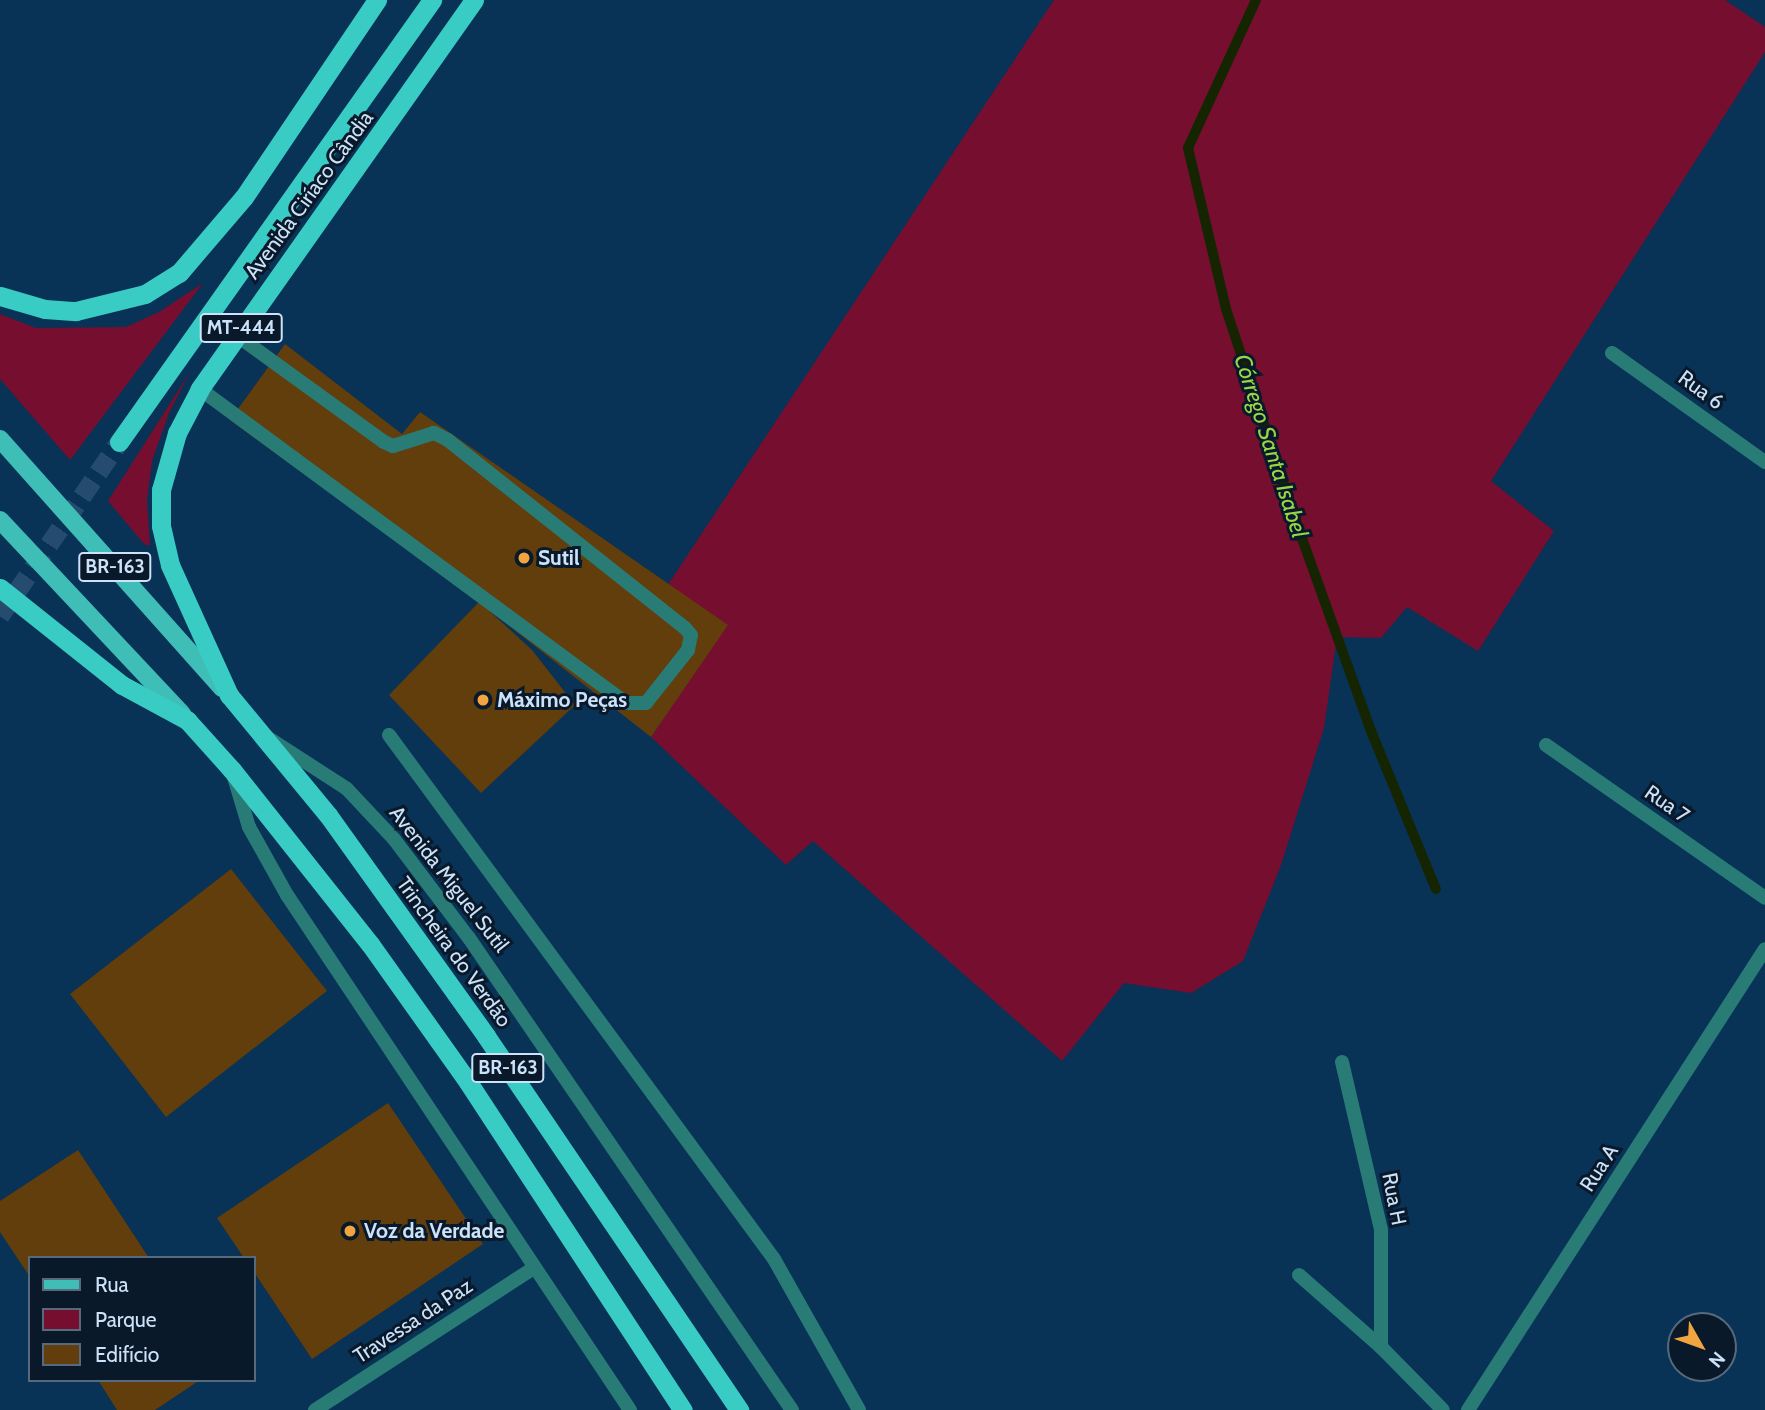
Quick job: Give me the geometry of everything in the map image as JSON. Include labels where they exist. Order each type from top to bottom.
[{"type":"highway","points":[[0,296],[45,309],[76,311],[145,294],[179,274],[244,197],[377,0]]},
{"type":"highway","points":[[119,442],[432,0]]},
{"type":"highway","name":"Avenida Ciríaco Cândia","points":[[229,695],[170,565],[161,526],[161,490],[171,456],[200,389],[474,0]]},
{"type":"highway","points":[[0,588],[122,685],[187,720]]},
{"type":"highway","name":"Avenida Miguel Sutil","points":[[229,695],[264,736]]},
{"type":"highway","name":"BR-163","points":[[187,720],[232,770],[370,944],[468,1082],[683,1410]]},
{"type":"highway","name":"Trincheira do Verdão","points":[[264,736],[327,815],[486,1036],[739,1410]]},
{"type":"main road","name":"Avenida Miguel Sutil","points":[[0,439],[229,695]]},
{"type":"main road","name":"BR-163","points":[[0,520],[187,720]]},
{"type":"street","points":[[200,389],[626,703],[646,703],[688,650],[691,635],[685,628],[448,440],[434,433],[393,446],[384,442],[236,335]]},
{"type":"street","name":"Rua 6","points":[[1612,353],[1765,462]]},
{"type":"street","points":[[389,735],[774,1259],[859,1410]]},
{"type":"street","name":"Avenida Miguel Sutil","points":[[264,736],[347,789],[394,839],[469,938],[792,1410]]},
{"type":"street","name":"Rua 7","points":[[1546,745],[1765,898]]},
{"type":"street","points":[[232,770],[250,827],[287,895],[629,1410]]},
{"type":"street","name":"Rua A","points":[[1468,1410],[1765,949]]},
{"type":"street","name":"Rua H","points":[[1342,1062],[1381,1230],[1381,1347]]},
{"type":"street","name":"Travessa da Paz","points":[[315,1410],[534,1268]]},
{"type":"street","points":[[1299,1275],[1381,1347],[1443,1410]]},
{"type":"green space","points":[[1054,0],[1725,0],[1765,27],[1765,52],[1491,481],[1554,531],[1478,651],[1407,607],[1381,638],[1337,637],[1324,728],[1281,865],[1243,961],[1191,993],[1124,983],[1062,1061],[813,841],[786,865],[651,737],[727,625],[667,586]]},
{"type":"green space","points":[[203,283],[70,460],[0,379],[0,314],[36,328],[126,327],[159,312]]},
{"type":"green space","points":[[190,372],[169,413],[152,461],[147,500],[150,545],[145,545],[108,501]]},
{"type":"building","name":"Sutil","points":[[285,344],[402,434],[420,412],[728,625],[651,737],[485,607],[532,650],[575,705],[481,793],[389,695],[479,602],[230,420]]},
{"type":"building","points":[[231,869],[327,991],[166,1117],[70,994]]},
{"type":"building","name":"Voz da Verdade","points":[[388,1103],[483,1244],[312,1359],[256,1275],[256,1256],[243,1256],[217,1218]]},
{"type":"building","points":[[78,1150],[148,1256],[28,1256],[28,1274],[0,1232],[0,1201]]},
{"type":"building","points":[[99,1382],[197,1382],[155,1410],[117,1410]]},
{"type":"waterway","name":"Córrego Santa Isabel","points":[[1256,0],[1188,148],[1226,309],[1299,530],[1369,726],[1436,889]]},
{"type":"tunnel","points":[[0,616],[119,442]]},
{"type":"place","name":"Sutil","points":[[524,558]]},
{"type":"place","name":"Máximo Peças","points":[[483,700]]},
{"type":"place","name":"Voz da Verdade","points":[[350,1231]]}]
